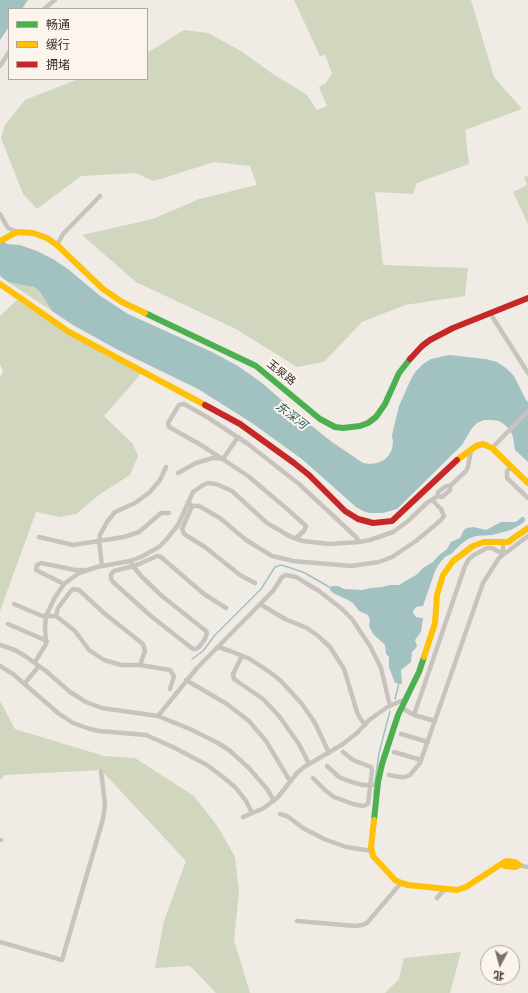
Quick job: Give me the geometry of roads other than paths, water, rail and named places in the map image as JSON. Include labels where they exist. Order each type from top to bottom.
[{"type":"street","points":[[45,8],[55,0]]},
{"type":"street","points":[[0,66],[8,54]]},
{"type":"street","points":[[57,245],[63,234],[100,196]]},
{"type":"street","points":[[0,214],[8,228],[17,232]]},
{"type":"street","points":[[2,240],[17,232]]},
{"type":"street","name":"玉泉路","points":[[17,232],[40,235],[57,245],[94,281],[117,299],[132,308],[256,366],[320,419],[327,424],[339,428],[352,428],[360,426],[368,423],[376,417],[385,404],[399,374],[422,346],[441,333],[528,298]]},
{"type":"street","points":[[0,284],[69,332],[240,424],[309,475],[345,511],[358,519],[380,524],[392,521],[464,454],[483,444],[492,448],[528,482]]},
{"type":"street","points":[[490,313],[528,373]]},
{"type":"street","points":[[296,538],[306,528],[304,524],[269,493],[223,459],[169,428],[168,423],[179,405],[184,404],[238,437],[299,484],[356,536],[359,542]]},
{"type":"street","points":[[492,448],[528,412]]},
{"type":"street","points":[[223,459],[238,437]]},
{"type":"street","points":[[25,683],[37,664],[45,647],[47,641],[45,626],[46,616],[54,598],[64,584],[74,576],[88,570],[130,561],[150,553],[166,540],[178,525],[193,492],[197,488],[208,483],[216,484],[232,491],[267,523],[279,531],[296,538],[316,543],[329,544],[359,542],[393,532],[402,526],[438,496],[438,492],[446,486],[450,486],[466,471],[471,450]]},
{"type":"street","points":[[178,473],[196,463],[213,458],[223,459]]},
{"type":"street","points":[[511,466],[507,471],[507,478],[528,498]]},
{"type":"street","points":[[102,566],[99,541],[102,529],[115,512],[135,503],[150,492],[160,480],[166,468]]},
{"type":"street","points":[[188,502],[192,506],[199,506],[220,518],[242,538],[263,552],[272,556],[293,561],[351,566],[379,562],[416,542],[444,516],[441,509],[432,500]]},
{"type":"street","points":[[192,506],[182,528],[184,534],[205,547],[240,575],[255,583]]},
{"type":"street","points":[[39,537],[73,545],[112,540],[132,535],[144,528],[161,513],[169,513]]},
{"type":"street","points":[[528,528],[512,540],[503,542],[484,542],[474,546],[453,561],[445,572],[439,585],[435,623],[431,636],[419,672],[402,708],[386,749],[378,785],[372,851],[376,861],[395,880],[401,883],[445,889],[457,890],[466,887],[502,864],[515,867],[519,865],[528,866]]},
{"type":"street","points":[[389,774],[400,777],[410,775],[421,760],[483,583],[491,568],[503,554],[528,536]]},
{"type":"street","points":[[503,542],[503,554]]},
{"type":"street","points":[[414,715],[469,560],[488,548],[492,548],[503,554]]},
{"type":"street","points":[[130,561],[133,566],[141,576],[170,604],[206,631],[207,636],[199,648],[189,648],[152,617],[111,579],[111,574],[114,570],[133,566],[152,557],[161,557],[204,594],[226,608]]},
{"type":"street","points":[[64,584],[36,570],[36,565],[41,563],[75,570],[88,570]]},
{"type":"street","points":[[158,716],[186,680],[273,591],[282,577],[286,575],[302,580],[329,599],[352,619],[370,646],[381,668],[390,706]]},
{"type":"street","points":[[56,616],[58,608],[70,592],[73,589],[79,590],[105,614],[143,644],[146,651],[140,666]]},
{"type":"street","points":[[14,604],[42,616],[56,616],[70,626],[89,650],[112,663],[170,670],[174,676],[170,689]]},
{"type":"street","points":[[260,604],[285,619],[307,628],[330,647],[344,669],[357,712],[365,725]]},
{"type":"street","points":[[8,624],[47,641]]},
{"type":"street","points":[[0,645],[15,650],[37,664],[70,692],[86,702],[102,708],[158,716],[190,729],[229,750],[249,768],[274,801]]},
{"type":"street","points":[[218,647],[242,656],[271,673],[291,692],[302,704],[315,723],[329,753]]},
{"type":"street","points":[[242,656],[233,674],[234,679],[263,698],[280,716],[299,744],[309,764]]},
{"type":"street","points":[[0,666],[25,683],[58,713],[82,726],[99,731],[146,735],[207,765],[236,788],[246,801],[252,813]]},
{"type":"street","points":[[186,680],[213,694],[249,721],[266,740],[290,781]]},
{"type":"street","points":[[243,817],[264,808],[274,801],[297,773],[309,764],[348,741],[376,715],[390,706],[406,699]]},
{"type":"street","points":[[402,708],[414,715],[435,721]]},
{"type":"street","points":[[401,734],[428,742]]},
{"type":"street","points":[[313,778],[334,797],[363,806],[368,804],[372,770],[371,767],[353,760],[343,752]]},
{"type":"street","points":[[394,752],[421,760]]},
{"type":"street","points":[[327,766],[346,780],[362,785],[378,785]]},
{"type":"street","points":[[0,942],[62,960],[103,819],[105,804],[101,771]]},
{"type":"street","points":[[280,814],[287,816],[303,828],[324,839],[346,847],[372,851]]},
{"type":"street","points":[[297,921],[362,926],[368,923],[401,883]]},
{"type":"street","points":[[437,898],[445,889]]},
{"type":"water","points":[[0,0],[28,0],[23,8],[8,8],[8,28],[0,40]]},
{"type":"water","name":"东深河","points":[[0,239],[7,244],[20,245],[53,259],[68,269],[99,295],[128,314],[212,352],[238,366],[262,383],[332,442],[363,463],[377,463],[384,460],[389,455],[392,449],[392,435],[399,406],[411,379],[423,364],[431,359],[449,355],[486,359],[497,362],[514,376],[528,402],[528,462],[515,450],[513,437],[510,430],[505,425],[499,421],[484,420],[477,423],[472,428],[462,445],[397,509],[383,513],[369,513],[363,511],[356,507],[303,460],[252,423],[198,389],[118,350],[73,325],[52,311],[39,291],[34,287],[8,282],[0,276]]},
{"type":"water","points":[[524,517],[525,520],[523,523],[511,530],[492,535],[476,536],[468,539],[451,554],[445,557],[439,564],[435,571],[423,606],[416,607],[413,611],[416,617],[423,618],[421,632],[415,640],[417,646],[412,652],[411,662],[401,670],[402,684],[395,683],[389,667],[389,657],[386,654],[385,645],[373,634],[369,626],[370,620],[368,615],[359,611],[353,603],[333,593],[330,590],[332,586],[338,586],[344,589],[362,590],[390,585],[399,585],[416,575],[423,568],[433,562],[447,549],[451,542],[460,538],[464,530],[467,528],[473,527],[486,530],[501,522],[516,522]]},
{"type":"waterway","points":[[192,659],[203,651],[215,635],[261,589],[275,567],[281,565],[305,573],[331,588]]},
{"type":"waterway","points":[[395,699],[399,683]]},
{"type":"waterway","points":[[375,782],[379,753],[390,711]]},
{"type":"waterway","points":[[374,790],[374,795]]}]
